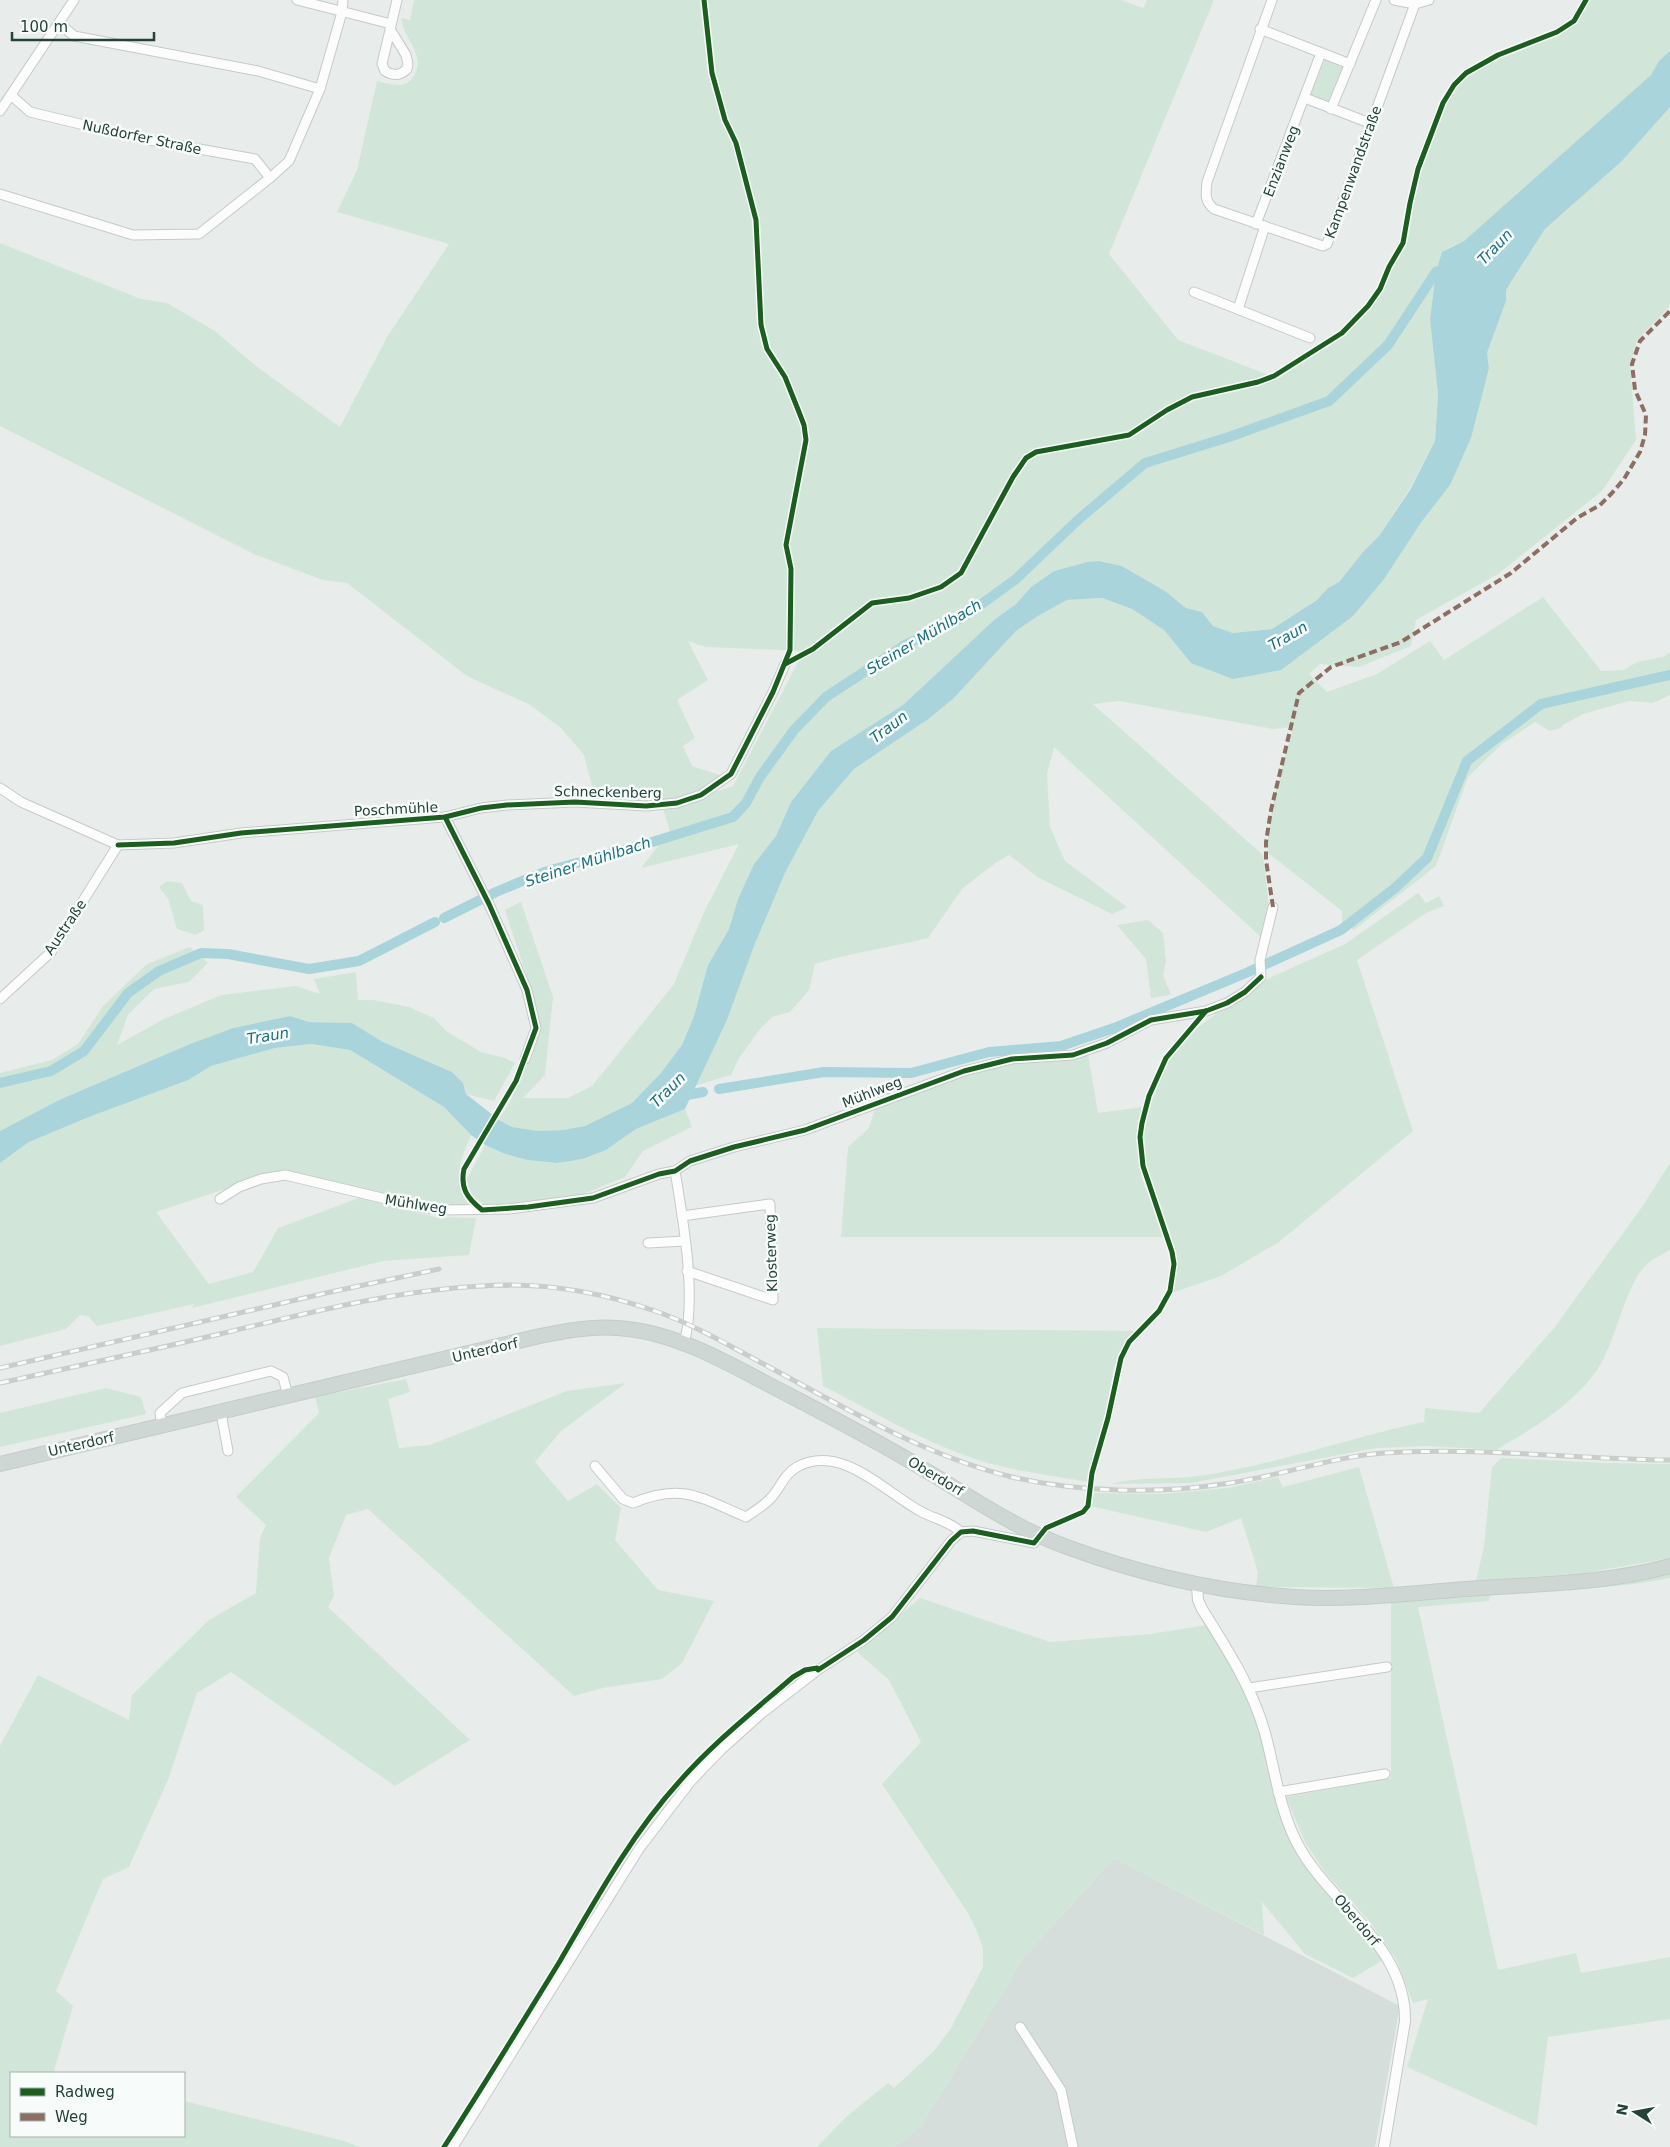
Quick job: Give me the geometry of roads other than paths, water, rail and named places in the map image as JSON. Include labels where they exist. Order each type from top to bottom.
[{"type":"main road","name":"Unterdorf","points":[[0,1464],[566,1331],[617,1328],[652,1333],[684,1343]]},
{"type":"main road","name":"Oberdorf","points":[[684,1343],[741,1370],[863,1434],[1010,1521],[1040,1536],[1111,1562],[1156,1575],[1243,1592],[1297,1597],[1400,1594],[1587,1582],[1670,1566]]},
{"type":"street","points":[[0,111],[12,96],[74,0]]},
{"type":"street","points":[[297,0],[390,27],[408,59],[407,69],[399,75],[389,73],[382,68],[390,27],[396,0]]},
{"type":"street","points":[[0,194],[133,235],[199,234],[289,161],[320,89],[342,12],[343,0]]},
{"type":"street","name":"Kampenwandstraße","points":[[1272,0],[1260,29],[1207,182],[1205,196],[1209,205],[1214,209],[1323,246],[1327,244],[1415,4]]},
{"type":"street","points":[[1331,108],[1376,0]]},
{"type":"street","points":[[1394,0],[1415,4],[1429,0]]},
{"type":"street","points":[[59,23],[74,36],[258,71],[320,89]]},
{"type":"street","points":[[1260,29],[1350,64]]},
{"type":"street","name":"Enzianweg","points":[[1238,309],[1261,225],[1321,53]]},
{"type":"street","name":"Nußdorfer Straße","points":[[12,96],[30,112],[143,139],[255,159],[270,178]]},
{"type":"street","points":[[1305,98],[1372,124]]},
{"type":"street","points":[[1194,292],[1310,338]]},
{"type":"street","name":"Schneckenberg","points":[[445,816],[481,808],[539,803],[575,802],[646,806],[677,803],[702,795],[731,774],[773,692],[784,664]]},
{"type":"street","name":"Poschmühle","points":[[0,788],[21,802],[118,845],[164,844],[241,834],[445,816],[489,904],[527,990],[536,1028],[525,1059]]},
{"type":"street","name":"Austraße","points":[[0,998],[51,952],[118,845]]},
{"type":"street","name":"Mühlweg","points":[[220,1199],[240,1187],[261,1179],[284,1175],[420,1207],[442,1210],[509,1209],[593,1198],[659,1174],[675,1171],[690,1161],[734,1147],[805,1130],[964,1071],[1012,1059],[1074,1055],[1107,1043],[1151,1020],[1206,1011],[1227,1003],[1245,992],[1261,977],[1260,960],[1272,907]]},
{"type":"street","points":[[675,1171],[688,1271],[689,1314],[684,1343]]},
{"type":"street","name":"Klosterweg","points":[[682,1216],[770,1204],[773,1300],[688,1271]]},
{"type":"street","points":[[648,1243],[685,1241]]},
{"type":"street","points":[[162,1425],[160,1413],[182,1393],[271,1371],[283,1377],[288,1396]]},
{"type":"street","points":[[221,1413],[228,1451]]},
{"type":"street","points":[[595,1466],[623,1499],[632,1503],[666,1492],[692,1494],[746,1517],[770,1499],[785,1475],[809,1463],[830,1461],[861,1472],[921,1512],[948,1523],[961,1532]]},
{"type":"street","points":[[453,2147],[639,1849],[685,1788],[761,1714],[818,1670],[864,1640],[892,1617],[951,1541],[961,1532],[968,1530],[1034,1543],[1040,1536]]},
{"type":"street","name":"Oberdorf","points":[[1197,1584],[1198,1600],[1249,1688],[1265,1734],[1278,1792],[1290,1827],[1305,1855],[1321,1878],[1373,1936],[1395,1973],[1400,1987],[1405,2020],[1384,2147]]},
{"type":"street","points":[[1249,1688],[1387,1667]]},
{"type":"street","points":[[1278,1792],[1385,1774]]},
{"type":"street","points":[[1020,2027],[1061,2090],[1073,2147]]},
{"type":"water","name":"Traun","points":[[1670,51],[1670,107],[1622,161],[1545,229],[1506,290],[1506,301],[1487,353],[1489,368],[1471,438],[1450,485],[1420,524],[1384,579],[1353,616],[1281,670],[1233,679],[1191,663],[1164,630],[1132,609],[1102,598],[1067,600],[1016,631],[953,699],[927,720],[854,769],[818,811],[785,873],[754,946],[727,1020],[685,1109],[636,1129],[606,1150],[582,1159],[557,1163],[527,1160],[505,1154],[485,1145],[471,1135],[444,1107],[350,1050],[311,1044],[275,1048],[211,1066],[188,1080],[29,1142],[0,1163],[0,1131],[59,1100],[190,1044],[233,1028],[290,1016],[309,1022],[352,1023],[383,1042],[452,1072],[463,1083],[466,1094],[499,1120],[512,1127],[538,1131],[563,1130],[585,1126],[632,1103],[660,1074],[682,1045],[694,1016],[708,965],[729,929],[738,899],[754,864],[776,836],[791,802],[831,751],[903,705],[994,620],[1016,604],[1031,587],[1054,571],[1088,562],[1099,561],[1122,566],[1165,591],[1186,608],[1202,612],[1213,626],[1233,633],[1272,629],[1317,600],[1328,588],[1339,582],[1363,552],[1379,536],[1410,490],[1435,441],[1438,394],[1430,319],[1436,272],[1442,252],[1464,241],[1651,75],[1659,61]]},
{"type":"waterway","name":"Steiner Mühlbach","points":[[444,918],[496,892],[544,872],[733,817],[746,803],[760,777],[794,730],[826,697],[905,645],[965,616],[1016,579],[1079,519],[1145,463],[1229,437],[1329,401],[1388,345],[1436,272],[1449,267]]},
{"type":"waterway","points":[[719,1089],[824,1072],[911,1073],[989,1052],[1061,1046],[1114,1028],[1246,973],[1341,930],[1395,888],[1427,858],[1467,761],[1541,704],[1670,675]]},
{"type":"waterway","name":"Steiner Mühlbach","points":[[0,1083],[51,1071],[84,1051],[128,993],[159,971],[201,953],[228,954],[309,969],[359,961],[435,922]]},
{"type":"waterway","name":"Traun","points":[[677,1097],[703,1092]]},
{"type":"railway","points":[[0,1368],[439,1269]]},
{"type":"railway","points":[[0,1383],[364,1301],[473,1286],[528,1285],[602,1296],[638,1305],[681,1321],[914,1443],[981,1468],[1041,1483],[1119,1490],[1198,1487],[1243,1481],[1364,1455],[1384,1453],[1455,1451],[1670,1460]]}]
